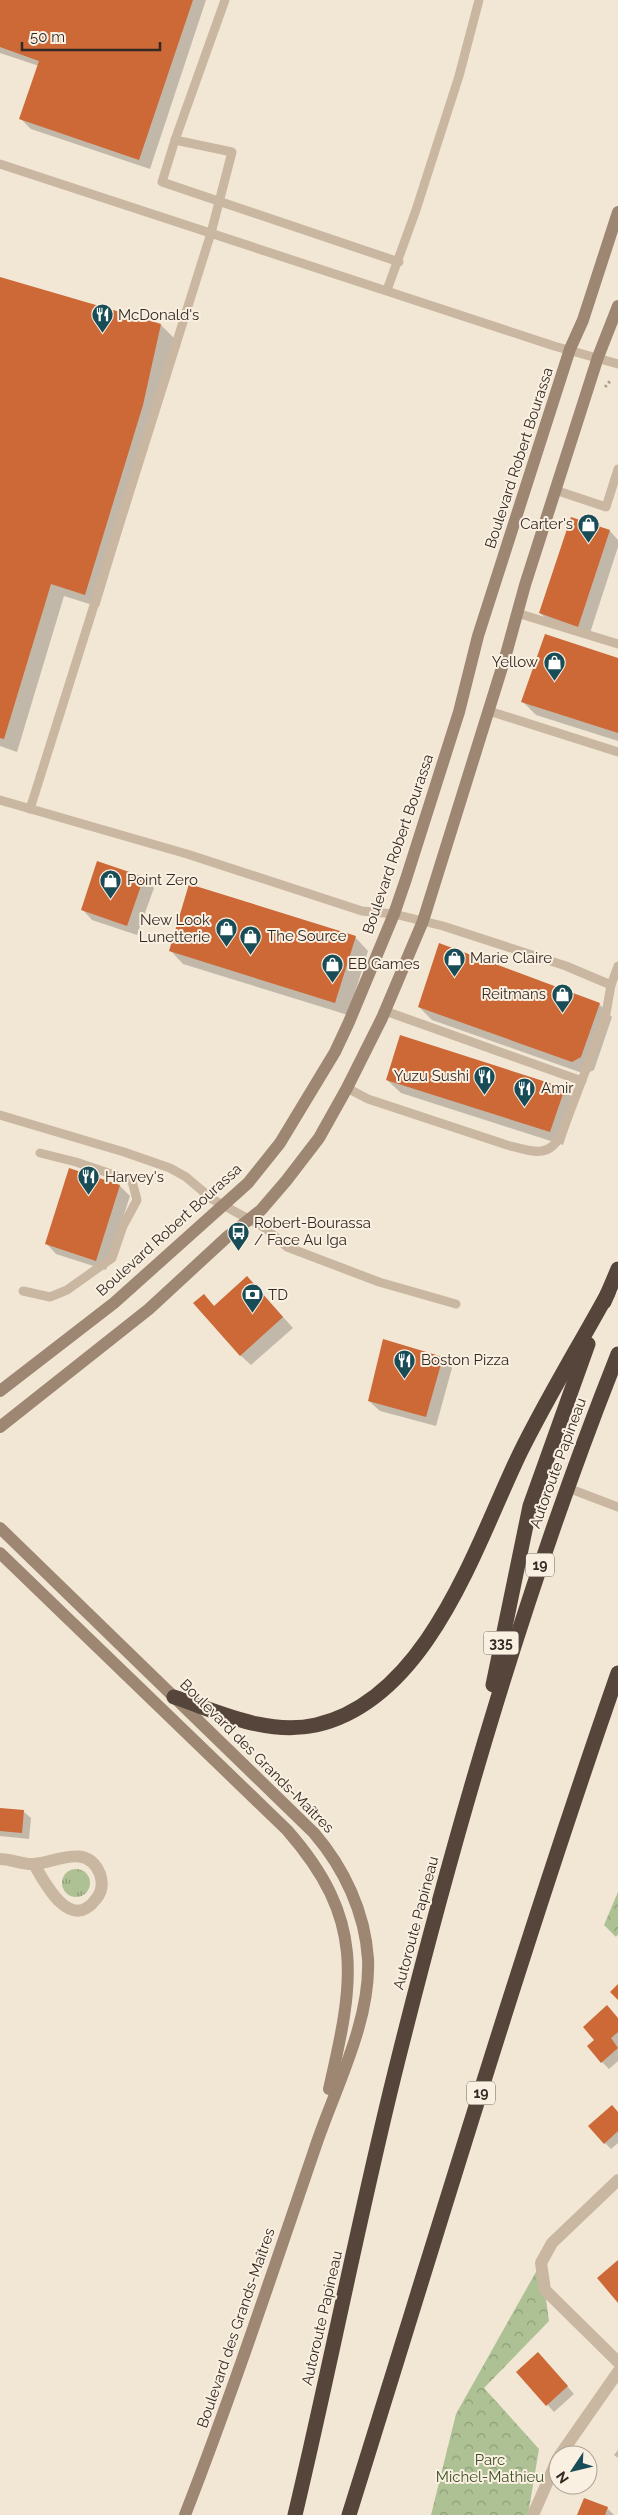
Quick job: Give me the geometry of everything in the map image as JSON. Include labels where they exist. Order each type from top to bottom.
[{"type":"highway","name":"335","points":[[473,1779],[530,1506],[618,1269]]},
{"type":"highway","points":[[174,1697],[257,1724],[298,1728],[317,1724],[356,1708],[394,1679],[411,1660],[438,1622],[521,1452],[608,1293]]},
{"type":"highway","name":"Autoroute Papineau","points":[[295,2515],[397,2062],[434,1918],[473,1779],[546,1547],[618,1354]]},
{"type":"highway","name":"19","points":[[349,2515],[510,1998],[618,1673]]},
{"type":"street","name":"Boulevard Robert Bourassa","points":[[0,1391],[114,1303],[248,1183],[280,1143],[324,1070],[350,1022],[394,914],[459,712],[478,636],[570,349],[584,320],[618,212]]},
{"type":"street","points":[[0,1427],[149,1309],[271,1199],[319,1138],[348,1088],[385,1011],[423,921],[598,357],[618,306]]},
{"type":"street","name":"Boulevard des Grands-Maîtres","points":[[0,1528],[317,1837],[340,1869],[359,1912],[368,1959],[365,1997],[358,2028],[314,2150],[245,2357],[185,2515]]},
{"type":"street","name":"Boulevard des Grands-Maîtres","points":[[0,1553],[288,1830],[310,1856],[324,1879],[338,1909],[345,1936],[348,1982],[345,2020],[314,2150]]},
{"type":"street","points":[[0,1858],[34,1864],[68,1856],[86,1859],[97,1869],[100,1875],[102,1890],[92,1904],[86,1908],[73,1910],[67,1908],[52,1894],[34,1864]]},
{"type":"street","points":[[618,2180],[552,2244],[541,2263],[544,2290],[618,2362]]},
{"type":"street","points":[[567,2445],[618,2372]]},
{"type":"street","points":[[533,2515],[548,2481]]},
{"type":"lane","points":[[226,0],[175,140],[162,182],[399,262]]},
{"type":"lane","points":[[387,290],[399,262],[458,76],[479,0]]},
{"type":"lane","points":[[30,809],[211,233],[232,152],[175,140]]},
{"type":"lane","points":[[0,164],[554,346],[618,364]]},
{"type":"lane","points":[[556,490],[606,507],[618,469]]},
{"type":"lane","points":[[518,614],[618,644]]},
{"type":"lane","points":[[489,711],[618,752]]},
{"type":"lane","points":[[0,800],[187,854],[362,911],[394,914],[423,921],[566,966],[611,985]]},
{"type":"lane","points":[[348,1088],[368,1099],[507,1144],[539,1152],[548,1150],[558,1142],[582,1081],[607,1011],[611,985],[618,966]]},
{"type":"lane","points":[[385,1011],[582,1081]]},
{"type":"lane","points":[[0,1115],[115,1149],[170,1168],[223,1205],[265,1228],[286,1247],[379,1282],[456,1304]]},
{"type":"lane","points":[[23,1291],[50,1297],[67,1290],[112,1258],[123,1226],[137,1200],[132,1181],[76,1162],[40,1153]]},
{"type":"lane","points":[[568,1488],[618,1507]]},
{"type":"green space","points":[[76,1869],[86,1873],[90,1883],[86,1893],[76,1897],[66,1893],[62,1883],[66,1873]]},
{"type":"green space","points":[[618,1892],[618,1934],[616,1937],[604,1925]]},
{"type":"green space","name":"Parc Michel-Mathieu","points":[[541,2263],[549,2321],[484,2388],[539,2449],[528,2515],[431,2515],[456,2414]]},
{"type":"building","points":[[0,0],[193,0],[139,160],[19,119],[39,61],[0,47]]},
{"type":"building","points":[[0,277],[161,324],[143,405],[85,595],[51,584],[4,739],[0,738]]},
{"type":"building","points":[[571,517],[610,530],[578,627],[539,613]]},
{"type":"building","points":[[545,634],[618,658],[618,733],[521,702]]},
{"type":"building","points":[[97,861],[144,877],[127,926],[81,910]]},
{"type":"building","points":[[189,884],[356,936],[335,1003],[169,951]]},
{"type":"building","points":[[439,943],[600,1003],[581,1057],[572,1062],[418,1007]]},
{"type":"building","points":[[400,1035],[565,1088],[550,1132],[386,1080]]},
{"type":"building","points":[[69,1168],[120,1185],[96,1261],[45,1244]]},
{"type":"building","points":[[247,1276],[283,1317],[240,1356],[193,1303],[204,1294],[214,1306]]},
{"type":"building","name":"Boston Pizza","points":[[383,1339],[443,1357],[426,1417],[368,1401]]},
{"type":"building","points":[[0,1808],[24,1810],[22,1833],[0,1831]]},
{"type":"building","points":[[618,1984],[618,2000],[610,1992]]},
{"type":"building","points":[[607,2005],[618,2018],[618,2032],[611,2038],[618,2048],[601,2063],[587,2046],[594,2040],[583,2027]]},
{"type":"building","points":[[612,2105],[618,2112],[618,2131],[604,2144],[588,2126]]},
{"type":"building","points":[[618,2260],[618,2303],[597,2278]]},
{"type":"building","points":[[538,2352],[568,2386],[546,2406],[516,2372]]},
{"type":"building","points":[[584,2498],[608,2507],[605,2515],[577,2515]]},
{"type":"place","name":"McDonald's","points":[[102,334]]},
{"type":"place","name":"Carter's","points":[[589,543]]},
{"type":"place","name":"Yellow","points":[[554,681]]},
{"type":"place","name":"Point Zero","points":[[111,899]]},
{"type":"place","name":"New Look Lunetterie","points":[[226,948]]},
{"type":"place","name":"The Source","points":[[251,955]]},
{"type":"place","name":"Marie Claire","points":[[454,977]]},
{"type":"place","name":"EB Games","points":[[332,983]]},
{"type":"place","name":"Reitmans","points":[[562,1013]]},
{"type":"place","name":"Yuzu Sushi","points":[[485,1095]]},
{"type":"place","name":"Amir","points":[[525,1107]]},
{"type":"place","name":"Harvey's","points":[[89,1196]]},
{"type":"place","name":"Robert-Bourassa / Face Au Iga","points":[[238,1251]]},
{"type":"place","name":"TD","points":[[252,1314]]},
{"type":"place","name":"Boston Pizza","points":[[405,1379]]}]
